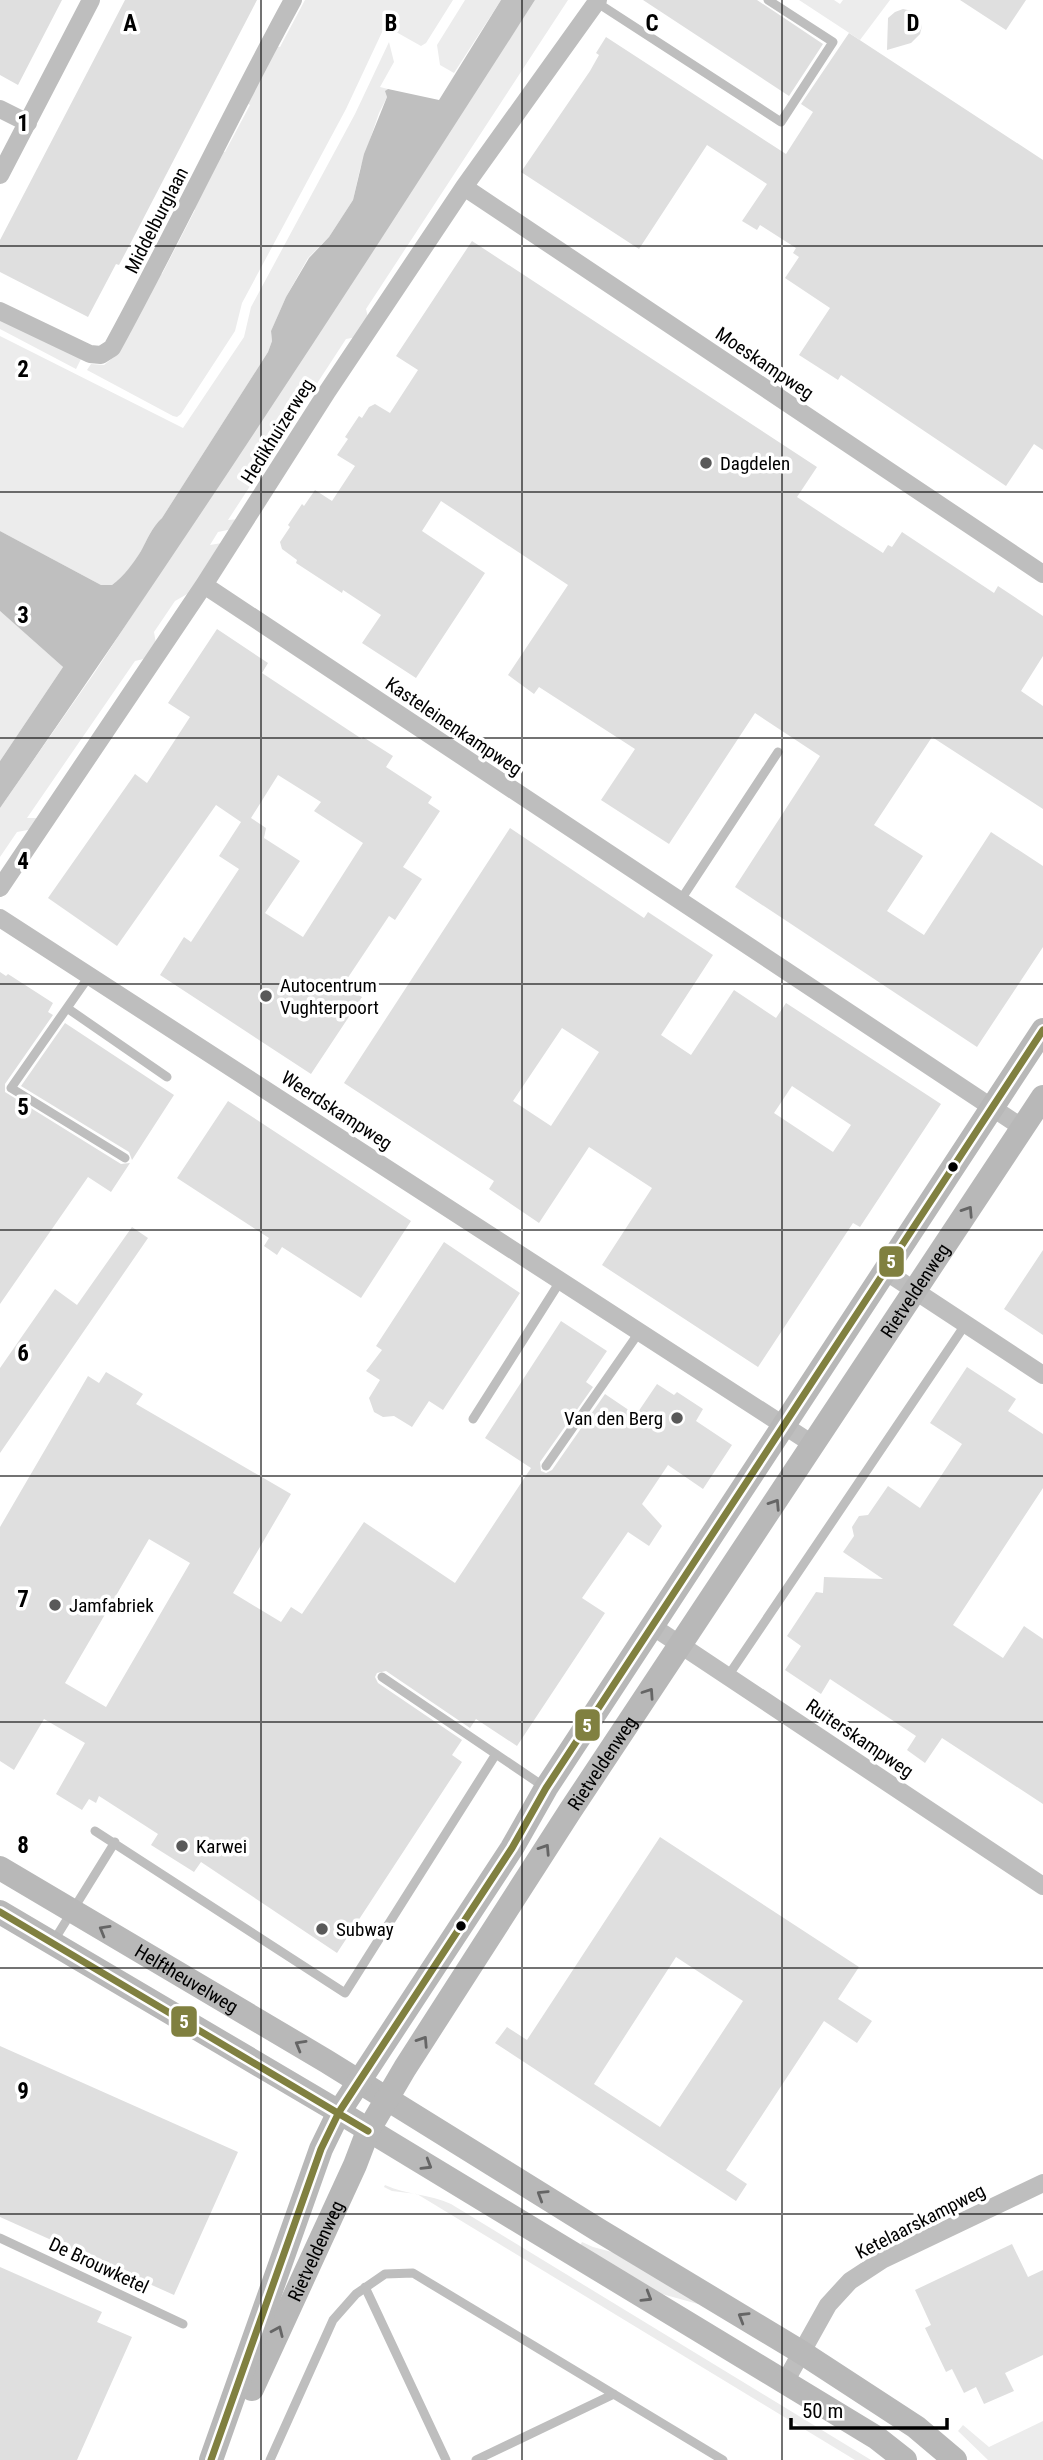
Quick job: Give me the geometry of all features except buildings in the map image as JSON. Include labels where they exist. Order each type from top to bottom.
[{"type":"main road","name":"Rietveldenweg","points":[[220,2460],[355,2165],[353,2121],[546,1788],[1043,1030]]},
{"type":"main road","name":"Rietveldenweg","points":[[211,2460],[321,2149],[353,2121],[570,1811],[1043,1097]]},
{"type":"main road","name":"Helftheuvelweg","points":[[0,1868],[373,2090],[801,2352],[916,2427],[955,2460]]},
{"type":"main road","name":"Helftheuvelweg","points":[[0,1912],[785,2382],[877,2438],[905,2460]]},
{"type":"street","points":[[0,175],[91,0]]},
{"type":"street","name":"Middelburglaan","points":[[0,311],[90,354],[101,355],[111,348],[165,252],[254,72],[293,0]]},
{"type":"street","name":"Hedikhuizerweg","points":[[0,888],[204,585],[327,392],[464,187],[597,1]]},
{"type":"street","points":[[0,109],[28,123]]},
{"type":"street","name":"Moeskampweg","points":[[464,187],[1043,574]]},
{"type":"street","name":"Kasteleinenkampweg","points":[[204,585],[1023,1128]]},
{"type":"street","name":"Weerdskampweg","points":[[0,918],[814,1445]]},
{"type":"street","points":[[885,1271],[1043,1375]]},
{"type":"street","name":"Ruiterskampweg","points":[[652,1626],[1043,1886]]},
{"type":"street","name":"Ketelaarskampweg","points":[[785,2382],[828,2305],[850,2281],[882,2260],[1043,2183]]},
{"type":"lane","name":"Hedikhuizerweg","points":[[597,1],[781,122],[833,42],[768,0]]},
{"type":"lane","points":[[680,901],[778,752]]},
{"type":"lane","points":[[90,975],[11,1087],[125,1158]]},
{"type":"lane","points":[[67,1007],[167,1077]]},
{"type":"lane","points":[[473,1419],[561,1280]]},
{"type":"lane","points":[[728,1676],[965,1325]]},
{"type":"lane","points":[[546,1466],[640,1332]]},
{"type":"lane","points":[[382,1677],[546,1788]]},
{"type":"lane","points":[[95,1831],[345,1993],[496,1754]]},
{"type":"lane","points":[[53,1943],[115,1842]]},
{"type":"lane","name":"De Brouwketel","points":[[0,2238],[183,2324]]},
{"type":"lane","points":[[270,2460],[333,2320],[365,2287],[385,2274],[413,2273],[723,2460]]},
{"type":"lane","points":[[365,2287],[446,2460]]},
{"type":"lane","points":[[475,2460],[614,2394]]},
{"type":"shaded area","points":[[305,0],[453,0],[426,43],[421,46],[389,28],[383,30],[346,109],[242,303],[235,331],[181,414],[173,416],[87,370],[91,364],[104,365],[114,357],[157,272],[162,274],[195,210],[191,207],[220,151],[225,152],[250,105],[245,102],[275,46],[280,47]]},
{"type":"shaded area","points":[[465,0],[501,0],[454,73],[440,65],[437,45]]},
{"type":"shaded area","points":[[501,0],[535,0],[272,407],[0,808],[0,761],[63,667],[0,611],[0,531],[101,585],[112,585],[124,574],[268,352],[272,341],[271,331],[286,297],[309,258],[329,237],[353,200],[364,154],[387,97],[385,91],[388,89],[439,100]]},
{"type":"shaded area","points":[[535,0],[568,0],[366,309],[370,325],[363,336],[346,339],[228,520],[240,519],[237,528],[218,532],[210,545],[222,543],[189,593],[175,601],[154,632],[157,649],[152,657],[135,661],[27,818],[38,818],[33,829],[17,832],[0,857],[0,808],[95,672]]},
{"type":"shaded area","points":[[799,0],[834,0],[840,4],[843,0],[890,0],[860,40]]},
{"type":"shaded area","points":[[389,42],[394,62],[380,87],[388,89],[387,97],[360,169],[353,200],[329,237],[308,258],[271,331],[272,341],[268,352],[131,566],[112,585],[101,585],[0,531],[0,336],[183,428],[244,337],[251,307],[355,114]]},
{"type":"shaded area","points":[[0,316],[81,359],[76,369],[0,329]]},
{"type":"shaded area","points":[[0,611],[63,667],[0,761]]},
{"type":"shaded area","points":[[385,2185],[414,2194],[392,2191],[384,2187]]},
{"type":"shaded area","points":[[418,2194],[451,2204],[871,2460],[855,2460]]},
{"type":"shaded area","points":[[582,2242],[623,2255],[700,2300],[698,2304],[662,2294],[580,2246]]},
{"type":"shaded area","points":[[1043,2421],[1043,2460],[988,2460],[958,2431],[963,2425],[989,2447]]},
{"type":"transit line","name":"5","points":[[211,2460],[321,2149],[339,2112],[512,1848],[546,1788],[1043,1030]]},
{"type":"transit line","name":"5","points":[[0,1912],[368,2131]]},
{"type":"place","name":"Dagdelen","points":[[706,463]]},
{"type":"place","name":"Autocentrum Vughterpoort","points":[[266,996]]},
{"type":"place","name":"Van den Berg","points":[[677,1418]]},
{"type":"place","name":"Jamfabriek","points":[[55,1605]]},
{"type":"place","name":"Karwei","points":[[182,1846]]},
{"type":"place","name":"Subway","points":[[322,1929]]}]
